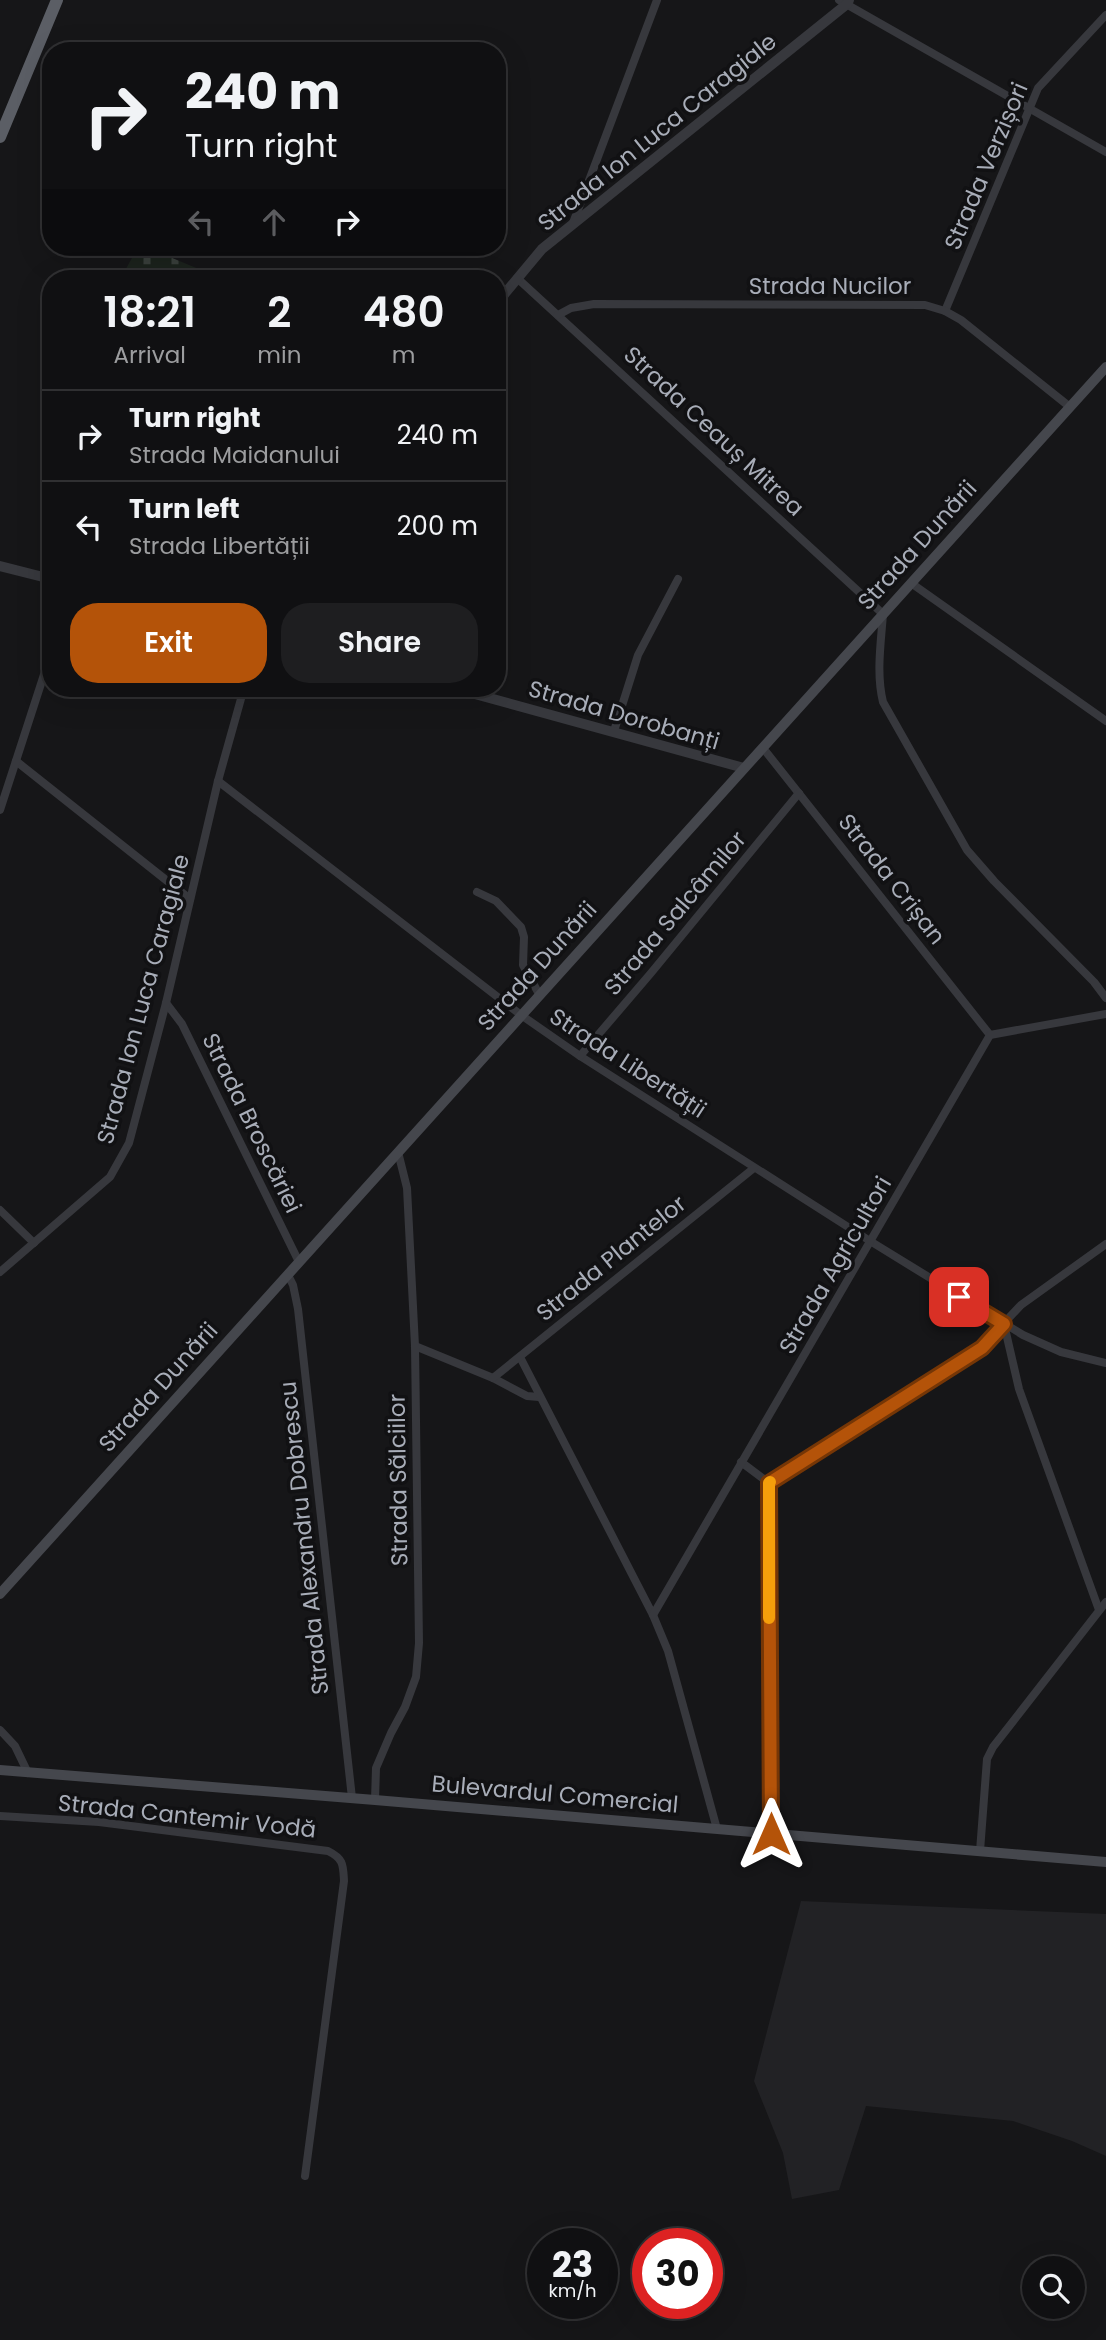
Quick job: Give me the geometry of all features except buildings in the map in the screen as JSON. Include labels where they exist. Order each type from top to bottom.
[{"type":"highway","points":[[0,137],[57,0]]},
{"type":"main road","name":"Strada Dunării","points":[[0,1594],[1106,367]]},
{"type":"main road","name":"Bulevardul Comercial","points":[[0,1770],[1106,1862]]},
{"type":"street","points":[[573,224],[657,0]]},
{"type":"street","points":[[845,1],[1106,152]]},
{"type":"street","name":"Strada Ion Luca Caragiale","points":[[506,292],[542,249],[845,1]]},
{"type":"street","name":"Strada Verzișori","points":[[945,311],[1038,88],[1106,15]]},
{"type":"street","name":"Strada Ceauș Mitrea","points":[[517,278],[883,614]]},
{"type":"street","name":"Strada Nucilor","points":[[558,315],[571,308],[594,304],[925,305],[945,311],[961,320],[1070,407]]},
{"type":"street","points":[[0,566],[42,577]]},
{"type":"street","points":[[614,732],[638,655],[678,579]]},
{"type":"street","points":[[911,583],[1106,721]]},
{"type":"street","points":[[883,614],[883,702],[935,796],[976,861],[1094,982],[1106,998]]},
{"type":"street","points":[[0,810],[42,681]]},
{"type":"street","name":"Strada Ion Luca Caragiale","points":[[0,1272],[110,1177],[129,1143],[166,1003],[218,781],[241,697]]},
{"type":"street","name":"Strada Dorobanți","points":[[486,697],[744,768]]},
{"type":"street","name":"Strada Crișan","points":[[763,748],[990,1035]]},
{"type":"street","points":[[16,761],[190,899]]},
{"type":"street","name":"Strada Libertății","points":[[218,781],[579,1056],[1004,1324],[1061,1352],[1106,1363]]},
{"type":"street","name":"Strada Salcâmilor","points":[[579,1056],[799,793]]},
{"type":"street","points":[[477,892],[496,901],[521,927],[524,937],[523,965],[539,994]]},
{"type":"street","name":"Strada Broscăriei","points":[[166,1003],[182,1024],[299,1262]]},
{"type":"street","points":[[990,1035],[1106,1014]]},
{"type":"street","name":"Strada Agricultori","points":[[653,1615],[990,1035]]},
{"type":"street","name":"Strada Sălciilor","points":[[375,1800],[376,1768],[405,1707],[416,1676],[419,1643],[415,1346],[407,1188],[398,1152]]},
{"type":"street","name":"Strada Plantelor","points":[[492,1378],[754,1168]]},
{"type":"street","points":[[0,1210],[34,1243]]},
{"type":"street","points":[[769,1483],[973,1356],[1021,1305],[1106,1244]]},
{"type":"street","name":"Strada Alexandru Dobrescu","points":[[288,1275],[298,1310],[352,1798]]},
{"type":"street","points":[[1004,1324],[1019,1390],[1099,1611]]},
{"type":"street","points":[[415,1346],[492,1378],[527,1396],[539,1397]]},
{"type":"street","points":[[520,1357],[653,1615],[668,1651],[717,1829]]},
{"type":"street","points":[[741,1462],[769,1483]]},
{"type":"street","points":[[769,1483],[771,1834]]},
{"type":"street","points":[[980,1852],[987,1759],[993,1747],[1106,1602]]},
{"type":"street","points":[[0,1730],[15,1746],[28,1773]]},
{"type":"street","name":"Strada Cantemir Vodă","points":[[0,1816],[112,1824],[328,1851],[339,1856],[343,1865],[344,1881],[305,2176]]},
{"type":"shaded area","points":[[801,1901],[1106,1914],[1106,2156],[1013,2121],[866,2106],[839,2190],[792,2199],[783,2153],[754,2081]]},
{"type":"green space","points":[[133,256],[167,256],[201,270],[125,270]]},
{"type":"slow traffic","points":[[769,1618],[770,1482]]},
{"type":"route","points":[[771,1834],[769,1483],[982,1348],[1004,1324],[959,1297]]}]
